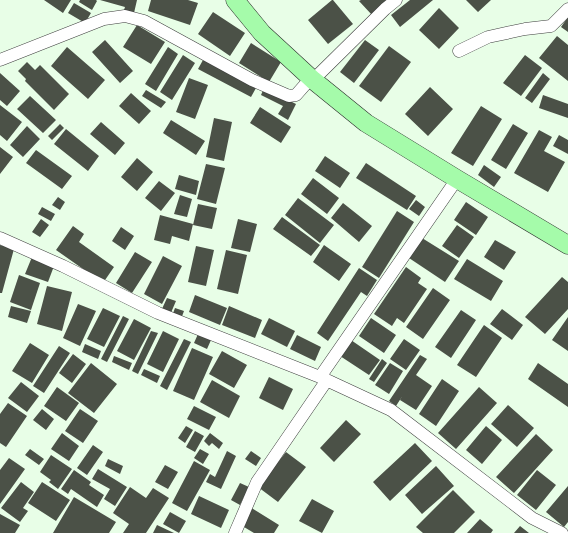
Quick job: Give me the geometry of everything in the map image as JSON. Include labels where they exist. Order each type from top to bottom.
[{"type":"street","points":[[235,0],[262,32],[312,79],[366,124],[568,245]]},
{"type":"street","points":[[0,60],[104,19],[125,16],[144,21],[252,80],[289,96],[296,95],[396,0]]},
{"type":"street","points":[[459,51],[488,37],[552,26],[568,9]]},
{"type":"street","points":[[235,533],[257,482],[457,179]]},
{"type":"street","points":[[0,238],[63,266],[158,312],[324,379],[391,410],[532,518],[562,533]]},
{"type":"building","points":[[44,0],[71,0],[63,13]]},
{"type":"building","points":[[80,0],[97,1],[92,10],[79,2]]},
{"type":"building","points":[[100,0],[137,0],[134,13],[124,10],[125,7]]},
{"type":"building","points":[[151,0],[188,0],[198,3],[190,25],[148,11]]},
{"type":"building","points":[[332,0],[353,24],[328,44],[308,20]]},
{"type":"building","points":[[389,0],[372,15],[359,1]]},
{"type":"building","points":[[410,0],[433,0],[400,27],[391,15]]},
{"type":"building","points":[[466,0],[491,0],[478,12]]},
{"type":"building","points":[[74,3],[91,13],[85,23],[68,13]]},
{"type":"building","points":[[439,8],[459,28],[439,49],[419,30]]},
{"type":"building","points":[[213,12],[245,33],[230,56],[198,34]]},
{"type":"building","points":[[568,17],[568,32],[561,27]]},
{"type":"building","points":[[137,25],[165,42],[151,64],[123,47]]},
{"type":"building","points":[[557,36],[568,45],[568,81],[539,58]]},
{"type":"building","points":[[105,40],[133,71],[120,83],[92,52]]},
{"type":"building","points":[[365,40],[379,50],[354,83],[340,72]]},
{"type":"building","points":[[251,43],[281,62],[269,82],[239,63]]},
{"type":"building","points":[[389,46],[411,62],[381,102],[359,86]]},
{"type":"building","points":[[67,47],[105,80],[88,99],[51,66]]},
{"type":"building","points":[[168,47],[178,54],[156,91],[145,84]]},
{"type":"building","points":[[183,55],[195,63],[172,100],[160,92]]},
{"type":"building","points":[[525,55],[542,68],[521,96],[503,83]]},
{"type":"building","points":[[203,60],[256,88],[251,97],[198,69]]},
{"type":"building","points":[[27,62],[35,70],[40,65],[69,94],[54,110],[25,81],[26,79],[18,71]]},
{"type":"building","points":[[0,73],[20,91],[7,106],[0,100]]},
{"type":"building","points":[[543,73],[550,79],[532,103],[525,98]]},
{"type":"building","points":[[189,78],[208,85],[195,119],[176,112]]},
{"type":"building","points":[[430,87],[453,109],[428,136],[405,114]]},
{"type":"building","points":[[264,88],[296,104],[288,120],[278,114],[283,106],[261,95]]},
{"type":"building","points":[[146,90],[166,102],[161,108],[142,96]]},
{"type":"building","points":[[131,93],[151,111],[139,124],[119,106]]},
{"type":"building","points":[[543,95],[568,104],[568,118],[539,108]]},
{"type":"building","points":[[30,96],[56,120],[43,133],[17,109]]},
{"type":"building","points":[[0,105],[22,122],[7,141],[0,135]]},
{"type":"building","points":[[481,106],[502,119],[473,166],[451,153]]},
{"type":"building","points":[[260,107],[291,127],[281,143],[250,123]]},
{"type":"building","points":[[214,118],[232,122],[224,161],[206,157]]},
{"type":"building","points":[[171,120],[205,141],[196,155],[163,133]]},
{"type":"building","points":[[101,122],[125,143],[115,155],[90,134]]},
{"type":"building","points":[[60,124],[64,128],[52,140],[48,136]]},
{"type":"building","points":[[513,124],[528,133],[506,169],[491,160]]},
{"type":"building","points":[[27,126],[40,139],[23,157],[10,145]]},
{"type":"building","points":[[66,129],[99,156],[88,171],[54,144]]},
{"type":"building","points":[[539,130],[552,137],[544,151],[565,162],[548,192],[514,173]]},
{"type":"building","points":[[559,135],[568,140],[568,154],[553,146]]},
{"type":"building","points":[[0,147],[13,157],[0,174]]},
{"type":"building","points":[[36,150],[72,176],[62,189],[26,163]]},
{"type":"building","points":[[325,156],[350,173],[340,188],[315,171]]},
{"type":"building","points":[[137,158],[153,172],[137,191],[121,177]]},
{"type":"building","points":[[366,163],[416,196],[407,210],[356,178]]},
{"type":"building","points":[[206,164],[225,168],[216,204],[197,199]]},
{"type":"building","points":[[484,165],[501,177],[494,187],[478,175]]},
{"type":"building","points":[[179,175],[199,181],[196,195],[175,189]]},
{"type":"building","points":[[313,178],[339,198],[327,214],[301,194]]},
{"type":"building","points":[[159,181],[175,193],[161,211],[145,198]]},
{"type":"building","points":[[180,195],[192,199],[187,217],[174,214]]},
{"type":"building","points":[[58,197],[65,202],[60,210],[52,205]]},
{"type":"building","points":[[298,198],[334,225],[320,243],[285,215]]},
{"type":"building","points":[[416,200],[425,207],[419,216],[409,209]]},
{"type":"building","points":[[466,202],[488,217],[476,235],[454,220]]},
{"type":"building","points":[[343,203],[372,226],[359,242],[331,218]]},
{"type":"building","points":[[198,204],[217,208],[212,229],[193,225]]},
{"type":"building","points":[[42,207],[55,214],[51,221],[38,214]]},
{"type":"building","points":[[397,211],[414,222],[379,278],[362,267]]},
{"type":"building","points":[[160,215],[193,224],[189,241],[172,236],[170,244],[154,240]]},
{"type":"building","points":[[282,217],[320,245],[311,256],[273,229]]},
{"type":"building","points":[[41,219],[49,225],[40,237],[32,232]]},
{"type":"building","points":[[238,219],[257,224],[250,252],[231,248]]},
{"type":"building","points":[[457,225],[474,237],[459,258],[442,246]]},
{"type":"building","points":[[73,226],[84,234],[79,242],[114,267],[103,283],[56,250]]},
{"type":"building","points":[[121,227],[134,236],[125,250],[112,241]]},
{"type":"building","points":[[422,238],[459,261],[445,282],[409,258]]},
{"type":"building","points":[[495,240],[516,252],[504,270],[484,257]]},
{"type":"building","points":[[0,245],[14,249],[2,293],[0,293]]},
{"type":"building","points":[[324,245],[351,264],[339,281],[313,262]]},
{"type":"building","points":[[196,246],[214,250],[206,286],[188,282]]},
{"type":"building","points":[[226,250],[247,255],[238,294],[217,289]]},
{"type":"building","points":[[135,252],[152,262],[132,293],[116,283]]},
{"type":"building","points":[[163,256],[182,266],[162,304],[144,294]]},
{"type":"building","points":[[32,257],[54,266],[48,282],[25,274]]},
{"type":"building","points":[[467,259],[503,281],[491,301],[454,279]]},
{"type":"building","points":[[406,267],[421,278],[418,283],[427,289],[404,323],[397,318],[392,326],[374,314]]},
{"type":"building","points":[[359,268],[377,280],[367,296],[361,292],[328,341],[317,333]]},
{"type":"building","points":[[19,275],[40,283],[31,310],[10,302]]},
{"type":"building","points":[[562,277],[568,282],[568,309],[545,334],[525,317]]},
{"type":"building","points":[[47,286],[72,292],[62,331],[37,324]]},
{"type":"building","points":[[433,288],[450,300],[423,339],[406,327]]},
{"type":"building","points":[[195,295],[227,308],[220,325],[189,312]]},
{"type":"building","points":[[167,298],[176,301],[170,315],[161,311]]},
{"type":"building","points":[[78,304],[96,311],[80,346],[63,338]]},
{"type":"building","points":[[11,306],[31,311],[27,323],[8,317]]},
{"type":"building","points":[[229,306],[262,320],[255,338],[222,325]]},
{"type":"building","points":[[103,308],[120,316],[104,347],[87,339]]},
{"type":"building","points":[[175,308],[184,311],[181,319],[172,316]]},
{"type":"building","points":[[502,309],[523,325],[512,340],[490,324]]},
{"type":"building","points":[[461,310],[476,320],[451,358],[435,347]]},
{"type":"building","points":[[123,316],[129,319],[107,362],[101,359]]},
{"type":"building","points":[[568,317],[568,351],[552,340]]},
{"type":"building","points":[[269,318],[295,331],[287,347],[261,334]]},
{"type":"building","points":[[371,318],[396,335],[384,353],[359,336]]},
{"type":"building","points":[[134,319],[151,328],[134,360],[117,351]]},
{"type":"building","points":[[484,325],[502,338],[476,377],[457,365]]},
{"type":"building","points":[[151,331],[158,333],[138,374],[132,371]]},
{"type":"building","points":[[163,331],[179,339],[163,372],[147,364]]},
{"type":"building","points":[[198,334],[211,340],[207,349],[194,343]]},
{"type":"building","points":[[297,335],[321,347],[315,361],[290,349]]},
{"type":"building","points":[[348,338],[380,360],[369,375],[337,354]]},
{"type":"building","points":[[184,339],[191,342],[167,390],[160,386]]},
{"type":"building","points":[[404,339],[420,350],[406,370],[390,359]]},
{"type":"building","points":[[30,343],[49,355],[32,383],[12,371]]},
{"type":"building","points":[[85,344],[101,351],[98,359],[82,352]]},
{"type":"building","points":[[59,346],[70,353],[44,393],[33,386]]},
{"type":"building","points":[[192,348],[213,357],[194,400],[173,391]]},
{"type":"building","points":[[222,351],[247,365],[234,388],[209,374]]},
{"type":"building","points":[[73,354],[86,364],[72,383],[59,373]]},
{"type":"building","points":[[420,355],[427,359],[416,375],[432,386],[416,410],[400,400],[403,395],[396,406],[389,401]]},
{"type":"building","points":[[114,356],[132,363],[129,370],[112,362]]},
{"type":"building","points":[[382,359],[387,363],[374,382],[369,379]]},
{"type":"building","points":[[91,363],[117,384],[94,413],[68,393]]},
{"type":"building","points":[[390,363],[403,371],[389,394],[375,385]]},
{"type":"building","points":[[538,363],[568,384],[568,407],[528,379]]},
{"type":"building","points":[[144,369],[160,376],[157,383],[141,375]]},
{"type":"building","points":[[269,377],[293,389],[283,410],[259,398]]},
{"type":"building","points":[[442,379],[459,391],[436,426],[419,414]]},
{"type":"building","points":[[212,380],[240,396],[229,418],[200,402]]},
{"type":"building","points":[[21,382],[39,396],[27,412],[8,398]]},
{"type":"building","points":[[57,387],[79,403],[66,421],[44,406]]},
{"type":"building","points":[[479,387],[497,403],[456,449],[438,433]]},
{"type":"building","points":[[8,403],[27,416],[6,447],[0,443],[0,414]]},
{"type":"building","points":[[508,405],[534,428],[517,447],[491,424]]},
{"type":"building","points":[[194,406],[216,417],[209,430],[187,419]]},
{"type":"building","points":[[42,409],[54,419],[46,430],[33,420]]},
{"type":"building","points":[[80,409],[98,421],[83,443],[65,431]]},
{"type":"building","points":[[346,420],[361,434],[334,462],[320,448]]},
{"type":"building","points":[[186,426],[193,430],[185,443],[178,438]]},
{"type":"building","points":[[486,426],[502,440],[482,464],[466,450]]},
{"type":"building","points":[[195,431],[204,436],[195,452],[186,447]]},
{"type":"building","points":[[62,433],[79,446],[69,461],[51,449]]},
{"type":"building","points":[[210,433],[223,443],[219,449],[212,443],[209,446],[204,441]]},
{"type":"building","points":[[536,434],[553,450],[514,493],[496,477]]},
{"type":"building","points":[[415,443],[432,461],[390,501],[373,482]]},
{"type":"building","points":[[93,445],[103,452],[87,475],[77,468]]},
{"type":"building","points":[[30,449],[44,459],[39,465],[25,455]]},
{"type":"building","points":[[200,449],[209,454],[203,464],[194,458]]},
{"type":"building","points":[[227,451],[236,456],[221,489],[206,482],[210,474],[215,477]]},
{"type":"building","points":[[251,451],[261,458],[256,466],[245,459]]},
{"type":"building","points":[[286,452],[306,467],[278,502],[258,487]]},
{"type":"building","points":[[51,455],[72,469],[58,489],[49,482],[51,480],[40,472]]},
{"type":"building","points":[[9,458],[25,469],[0,504],[0,470]]},
{"type":"building","points":[[108,459],[123,466],[120,474],[105,466]]},
{"type":"building","points":[[194,461],[210,470],[187,511],[172,503]]},
{"type":"building","points":[[165,465],[178,472],[168,489],[155,482]]},
{"type":"building","points":[[436,466],[454,486],[422,514],[405,495]]},
{"type":"building","points":[[98,469],[127,487],[115,506],[104,499],[110,489],[92,479]]},
{"type":"building","points":[[74,470],[91,482],[89,485],[104,495],[97,507],[71,489],[68,494],[61,489]]},
{"type":"building","points":[[537,470],[556,485],[536,510],[517,495]]},
{"type":"building","points":[[21,482],[34,492],[23,508],[28,511],[20,522],[1,508]]},
{"type":"building","points":[[42,482],[70,500],[56,521],[28,503]]},
{"type":"building","points":[[240,483],[249,487],[240,505],[231,500]]},
{"type":"building","points":[[568,486],[568,522],[564,527],[546,512]]},
{"type":"building","points":[[130,487],[146,498],[153,488],[169,498],[146,533],[123,533],[129,524],[113,513]]},
{"type":"building","points":[[453,490],[475,512],[454,533],[423,533],[416,527]]},
{"type":"building","points":[[199,496],[229,510],[221,528],[191,514]]},
{"type":"building","points":[[74,497],[116,522],[109,533],[53,533]]},
{"type":"building","points":[[312,499],[334,511],[322,533],[299,521]]},
{"type":"building","points":[[250,507],[279,525],[274,533],[254,533],[239,524]]},
{"type":"building","points":[[170,512],[186,521],[179,533],[163,524]]},
{"type":"building","points":[[0,514],[20,525],[15,533],[0,533]]},
{"type":"building","points":[[480,519],[493,530],[491,533],[467,533]]},
{"type":"building","points":[[157,525],[174,533],[153,533]]},
{"type":"building","points":[[520,526],[529,533],[514,533]]}]
